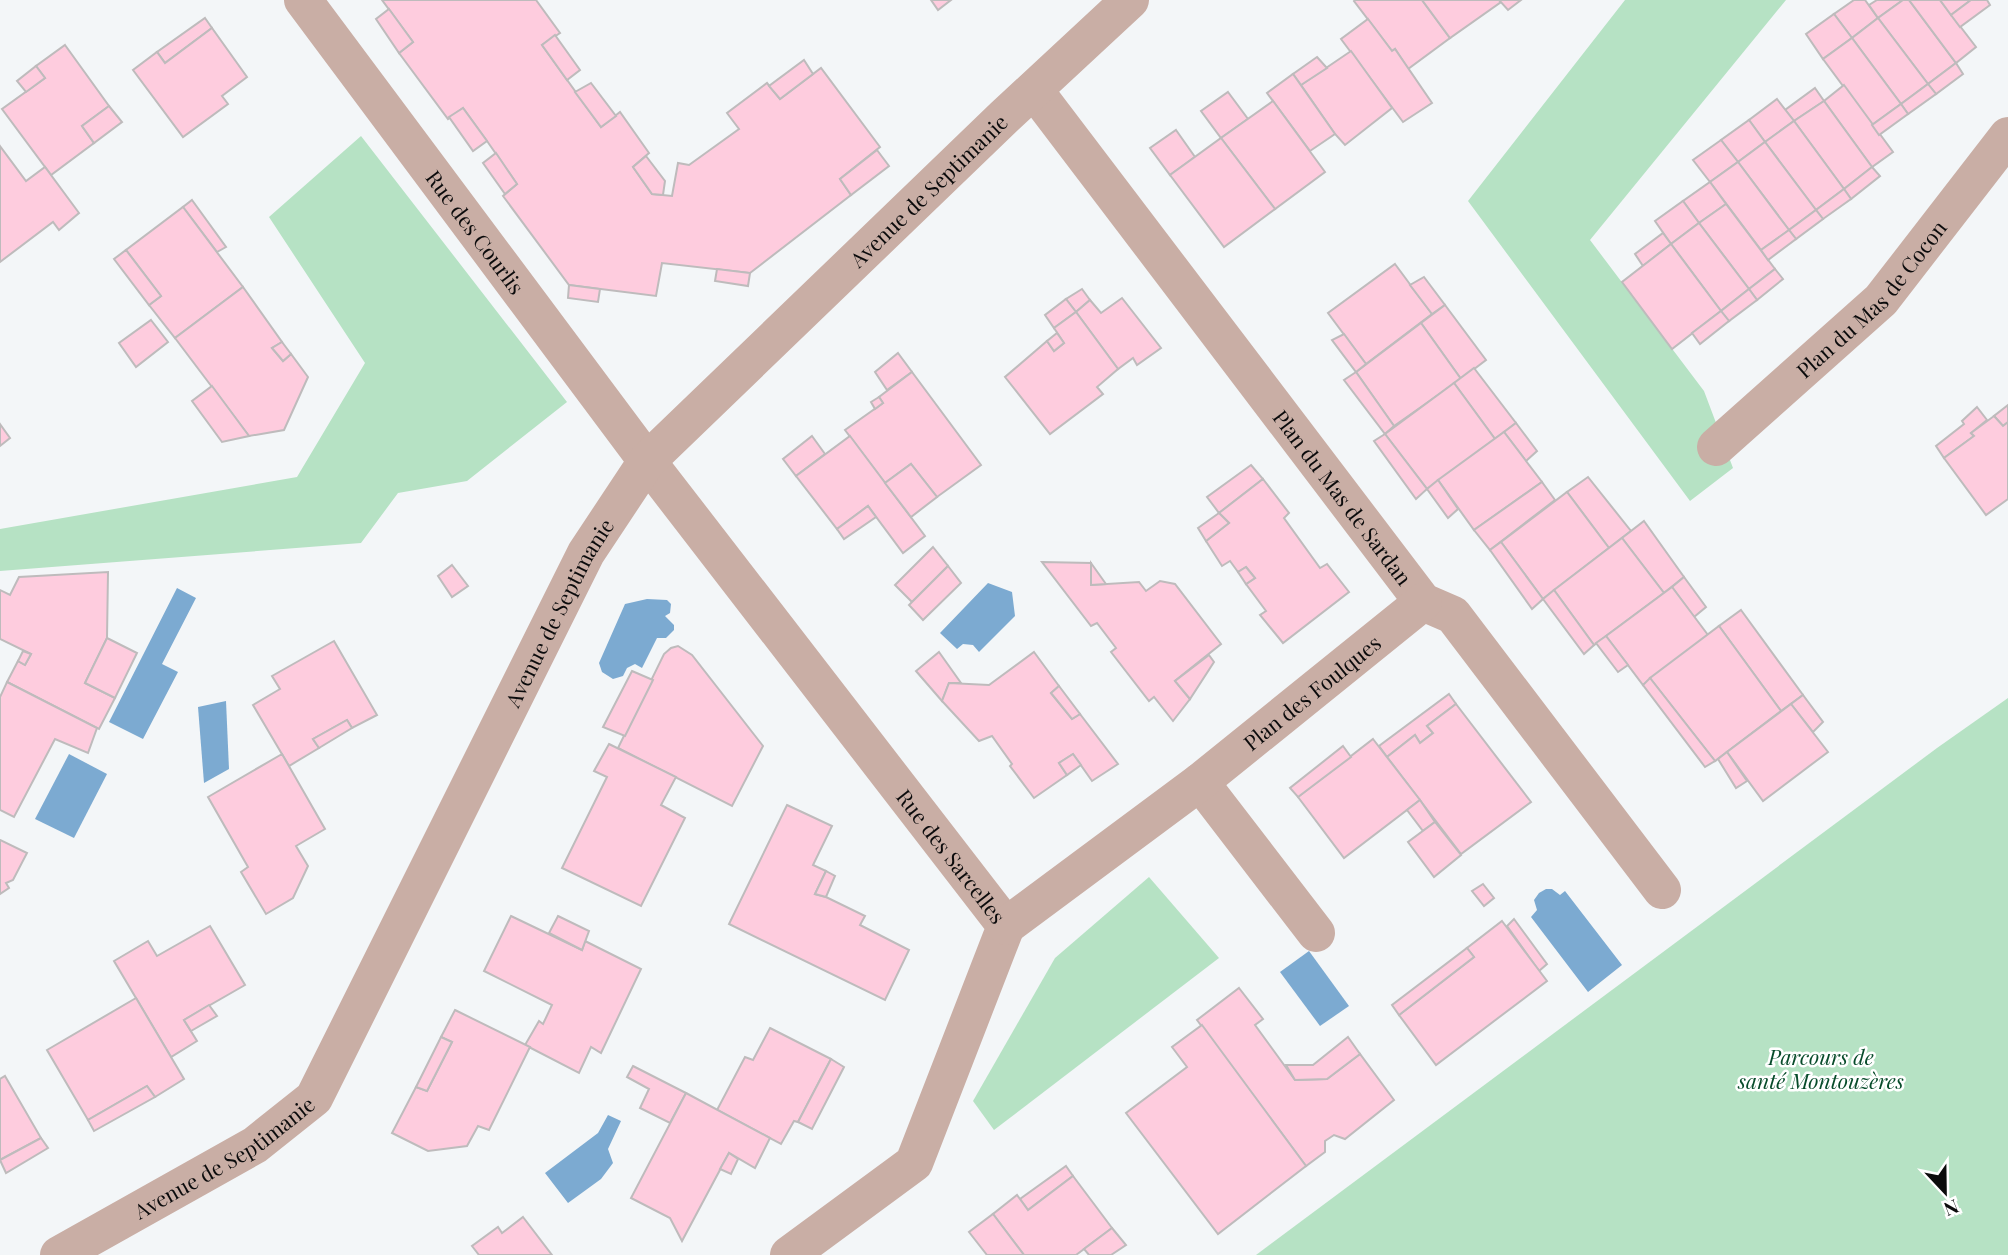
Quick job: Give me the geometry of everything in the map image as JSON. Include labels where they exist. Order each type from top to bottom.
[{"type":"street","name":"Rue des Courlis","points":[[303,0],[648,461]]},
{"type":"street","name":"Avenue de Septimanie","points":[[59,1255],[255,1145],[314,1098],[586,553],[648,461],[1130,0]]},
{"type":"street","name":"Plan du Mas de Sardan","points":[[1034,90],[1423,602],[1453,615],[1662,890]]},
{"type":"street","name":"Plan du Mas de Cocon","points":[[1716,447],[1881,300],[2008,136]]},
{"type":"street","name":"Rue des Sarcelles","points":[[648,461],[1006,926],[914,1163],[789,1255]]},
{"type":"street","name":"Plan des Foulques","points":[[1006,926],[1200,782],[1423,602]]},
{"type":"street","points":[[1200,782],[1316,933]]},
{"type":"green space","points":[[1625,0],[1786,0],[1590,240],[1704,391],[1733,468],[1690,501],[1468,201]]},
{"type":"green space","points":[[361,136],[567,402],[467,481],[398,493],[361,543],[0,571],[0,529],[297,477],[365,363],[269,217]]},
{"type":"green space","name":"Parcours de santé Montouzères","points":[[2008,698],[2008,1255],[1256,1255],[1937,748]]},
{"type":"green space","points":[[1149,877],[1219,958],[994,1130],[973,1101],[1055,958]]},
{"type":"water","points":[[988,583],[1012,592],[1015,616],[979,652],[973,645],[963,644],[957,649],[940,633]]},
{"type":"water","points":[[177,588],[196,598],[162,664],[178,672],[143,739],[109,722]]},
{"type":"water","points":[[647,599],[667,600],[671,604],[670,613],[665,616],[674,625],[674,630],[666,638],[657,638],[642,668],[635,664],[627,668],[623,676],[613,679],[602,672],[599,663],[625,604]]},
{"type":"water","points":[[226,701],[229,769],[204,783],[198,707]]},
{"type":"water","points":[[69,754],[107,774],[74,838],[35,819]]},
{"type":"water","points":[[1546,889],[1552,889],[1560,895],[1565,891],[1622,965],[1588,992],[1531,917],[1537,910],[1534,900]]},
{"type":"water","points":[[1309,951],[1349,1006],[1320,1026],[1280,972]]},
{"type":"water","points":[[608,1115],[621,1121],[608,1149],[613,1163],[601,1179],[568,1203],[545,1173],[598,1133]]},
{"type":"building","points":[[382,0],[536,0],[560,33],[542,45],[601,127],[620,112],[649,153],[633,167],[652,194],[672,196],[678,163],[689,165],[739,129],[727,113],[767,83],[780,99],[821,68],[880,147],[840,179],[851,195],[750,273],[662,263],[656,296],[569,285],[503,196],[517,184],[463,108],[448,119],[399,53],[413,42]]},
{"type":"building","points":[[931,0],[951,0],[938,10]]},
{"type":"building","points":[[1355,0],[1422,0],[1450,38],[1408,69]]},
{"type":"building","points":[[1422,0],[1499,0],[1501,2],[1450,38]]},
{"type":"building","points":[[1499,0],[1521,0],[1508,10]]},
{"type":"building","points":[[1854,0],[1865,0],[1878,18],[1852,38],[1834,14]]},
{"type":"building","points":[[1877,0],[1903,0],[1878,18],[1869,5]]},
{"type":"building","points":[[1903,0],[1909,0],[1956,63],[1928,84],[1878,18]]},
{"type":"building","points":[[1909,0],[1940,0],[1976,47],[1956,63]]},
{"type":"building","points":[[1940,0],[1971,0],[1951,15]]},
{"type":"building","points":[[1971,0],[1987,0],[1990,5],[1960,27],[1951,15]]},
{"type":"building","points":[[389,9],[413,42],[399,53],[376,19]]},
{"type":"building","points":[[1834,14],[1852,38],[1823,59],[1806,34]]},
{"type":"building","points":[[205,18],[212,28],[165,63],[157,52]]},
{"type":"building","points":[[1878,18],[1928,84],[1901,104],[1852,38]]},
{"type":"building","points":[[1368,19],[1392,51],[1395,49],[1432,103],[1403,122],[1341,39]]},
{"type":"building","points":[[212,28],[247,77],[222,96],[228,104],[183,137],[133,70],[157,52],[165,63]]},
{"type":"building","points":[[555,35],[580,70],[567,80],[542,45]]},
{"type":"building","points":[[1852,38],[1901,104],[1872,125],[1823,59]]},
{"type":"building","points":[[65,45],[109,106],[82,126],[94,143],[51,175],[2,109],[45,78],[36,66]]},
{"type":"building","points":[[1351,51],[1392,108],[1345,145],[1301,85]]},
{"type":"building","points":[[1317,57],[1327,68],[1301,85],[1293,74]]},
{"type":"building","points":[[804,60],[813,74],[780,99],[769,86]]},
{"type":"building","points":[[1956,63],[1963,74],[1936,94],[1928,84]]},
{"type":"building","points":[[36,66],[45,78],[26,92],[17,81]]},
{"type":"building","points":[[1293,74],[1335,134],[1310,151],[1267,93]]},
{"type":"building","points":[[591,83],[616,116],[601,127],[575,92]]},
{"type":"building","points":[[1928,84],[1936,94],[1908,114],[1901,104]]},
{"type":"building","points":[[1844,85],[1893,152],[1872,167],[1824,101]]},
{"type":"building","points":[[1815,88],[1824,101],[1794,121],[1785,110]]},
{"type":"building","points":[[1228,92],[1248,119],[1221,138],[1201,111]]},
{"type":"building","points":[[1777,99],[1794,121],[1765,142],[1749,120]]},
{"type":"building","points":[[1273,101],[1325,172],[1275,209],[1221,138]]},
{"type":"building","points":[[1824,101],[1872,167],[1844,189],[1794,121]]},
{"type":"building","points":[[1901,104],[1908,114],[1879,135],[1872,125]]},
{"type":"building","points":[[109,106],[122,122],[94,143],[82,126]]},
{"type":"building","points":[[463,108],[487,141],[473,151],[449,117]]},
{"type":"building","points":[[1749,120],[1765,142],[1738,162],[1721,140]]},
{"type":"building","points":[[1794,121],[1844,189],[1816,210],[1765,142]]},
{"type":"building","points":[[1176,130],[1195,157],[1170,175],[1150,148]]},
{"type":"building","points":[[1221,138],[1275,209],[1224,247],[1170,175]]},
{"type":"building","points":[[1721,140],[1738,162],[1710,182],[1693,160]]},
{"type":"building","points":[[1765,142],[1816,210],[1789,230],[1738,162]]},
{"type":"building","points":[[0,146],[26,181],[45,167],[79,213],[59,230],[53,222],[0,262]]},
{"type":"building","points":[[877,150],[889,166],[851,195],[840,179]]},
{"type":"building","points":[[496,153],[517,184],[505,194],[483,163]]},
{"type":"building","points":[[646,156],[665,181],[663,195],[652,194],[633,167]]},
{"type":"building","points":[[1738,162],[1789,230],[1761,250],[1710,182]]},
{"type":"building","points":[[1872,167],[1880,176],[1851,199],[1844,189]]},
{"type":"building","points":[[1710,182],[1726,204],[1699,223],[1683,201]]},
{"type":"building","points":[[1844,189],[1851,199],[1823,219],[1816,210]]},
{"type":"building","points":[[192,200],[226,247],[217,252],[183,207]]},
{"type":"building","points":[[1683,201],[1699,223],[1671,244],[1655,221]]},
{"type":"building","points":[[1726,204],[1775,269],[1749,289],[1699,223]]},
{"type":"building","points":[[183,207],[243,287],[175,338],[149,305],[161,296],[126,250]]},
{"type":"building","points":[[1816,210],[1823,219],[1796,239],[1789,230]]},
{"type":"building","points":[[1699,223],[1749,289],[1721,311],[1671,244]]},
{"type":"building","points":[[1789,230],[1796,239],[1768,260],[1761,250]]},
{"type":"building","points":[[1663,233],[1671,244],[1643,266],[1635,254]]},
{"type":"building","points":[[1671,244],[1721,311],[1672,349],[1622,282]]},
{"type":"building","points":[[126,250],[161,296],[149,305],[114,259]]},
{"type":"building","points":[[1395,264],[1432,314],[1366,364],[1328,313]]},
{"type":"building","points":[[717,269],[750,273],[748,286],[715,281]]},
{"type":"building","points":[[1775,269],[1783,279],[1757,300],[1749,289]]},
{"type":"building","points":[[1424,277],[1445,305],[1432,314],[1410,285]]},
{"type":"building","points":[[569,285],[600,289],[598,302],[568,298]]},
{"type":"building","points":[[243,287],[282,342],[272,348],[283,361],[291,354],[308,377],[284,430],[249,436],[175,338]]},
{"type":"building","points":[[1082,289],[1090,300],[1076,312],[1066,299]]},
{"type":"building","points":[[1749,289],[1757,300],[1729,321],[1721,311]]},
{"type":"building","points":[[1122,298],[1161,348],[1137,365],[1133,358],[1118,369],[1076,312],[1090,300],[1101,313]]},
{"type":"building","points":[[1066,299],[1076,312],[1054,328],[1045,315]]},
{"type":"building","points":[[1445,305],[1486,360],[1461,379],[1421,323]]},
{"type":"building","points":[[1721,311],[1729,321],[1700,344],[1692,333]]},
{"type":"building","points":[[1076,312],[1118,369],[1097,387],[1103,394],[1050,434],[1005,377],[1047,341],[1054,351],[1064,343],[1054,328]]},
{"type":"building","points":[[151,320],[168,342],[136,367],[119,343]]},
{"type":"building","points":[[1421,323],[1461,379],[1394,426],[1356,372]]},
{"type":"building","points":[[1057,333],[1064,343],[1054,351],[1047,341]]},
{"type":"building","points":[[1344,334],[1366,364],[1356,372],[1332,340]]},
{"type":"building","points":[[282,342],[291,354],[283,361],[272,348]]},
{"type":"building","points":[[898,353],[912,372],[887,390],[875,372]]},
{"type":"building","points":[[1474,368],[1516,423],[1495,439],[1454,383]]},
{"type":"building","points":[[912,372],[981,465],[937,497],[911,464],[885,483],[845,430],[883,403],[879,397]]},
{"type":"building","points":[[1356,372],[1394,426],[1385,434],[1344,380]]},
{"type":"building","points":[[1454,383],[1495,439],[1427,489],[1385,434]]},
{"type":"building","points":[[212,386],[249,436],[222,442],[192,401]]},
{"type":"building","points":[[879,397],[883,403],[875,409],[871,402]]},
{"type":"building","points":[[2008,405],[2008,422],[2003,426],[1994,416]]},
{"type":"building","points":[[1977,407],[1987,420],[1971,433],[1974,436],[1944,458],[1936,446],[1964,424],[1962,421]]},
{"type":"building","points":[[1994,416],[2003,426],[2008,422],[2008,499],[1986,515],[1944,458],[1974,436],[1971,433]]},
{"type":"building","points":[[1516,423],[1537,451],[1526,461],[1504,432]]},
{"type":"building","points":[[0,424],[10,438],[0,446]]},
{"type":"building","points":[[1504,432],[1542,482],[1474,530],[1438,480]]},
{"type":"building","points":[[1385,434],[1427,489],[1416,499],[1374,441]]},
{"type":"building","points":[[812,436],[825,454],[796,476],[783,459]]},
{"type":"building","points":[[850,436],[925,536],[903,553],[868,506],[837,529],[796,476]]},
{"type":"building","points":[[911,464],[937,497],[911,517],[885,483]]},
{"type":"building","points":[[1251,465],[1263,479],[1219,513],[1207,497]]},
{"type":"building","points":[[1588,477],[1631,531],[1609,548],[1567,492]]},
{"type":"building","points":[[1263,479],[1289,513],[1284,518],[1320,568],[1327,564],[1349,592],[1283,643],[1260,615],[1266,611],[1246,584],[1255,578],[1246,567],[1238,572],[1230,561],[1222,566],[1206,541],[1229,523],[1219,513]]},
{"type":"building","points":[[1438,480],[1458,509],[1448,518],[1427,489]]},
{"type":"building","points":[[1542,482],[1555,500],[1490,550],[1474,530]]},
{"type":"building","points":[[1567,492],[1609,548],[1543,599],[1501,542]]},
{"type":"building","points":[[868,506],[876,517],[844,539],[837,529]]},
{"type":"building","points":[[1219,513],[1229,523],[1206,541],[1198,528]]},
{"type":"building","points":[[1644,521],[1684,577],[1664,593],[1622,538]]},
{"type":"building","points":[[1622,538],[1664,593],[1594,645],[1554,590]]},
{"type":"building","points":[[1501,542],[1543,599],[1532,609],[1490,550]]},
{"type":"building","points":[[933,547],[948,566],[912,602],[895,585]]},
{"type":"building","points":[[1042,562],[1091,563],[1091,585],[1139,582],[1146,591],[1160,581],[1175,584],[1221,644],[1175,681],[1190,699],[1173,721],[1154,697],[1149,701],[1111,652],[1116,648],[1097,623],[1091,626]]},
{"type":"building","points":[[1091,563],[1106,584],[1091,585]]},
{"type":"building","points":[[452,565],[468,586],[452,597],[438,576]]},
{"type":"building","points":[[948,566],[961,583],[923,620],[909,605]]},
{"type":"building","points":[[1246,567],[1255,578],[1246,584],[1238,572]]},
{"type":"building","points":[[108,572],[107,638],[85,683],[115,698],[99,729],[7,682],[18,661],[25,665],[31,654],[0,639],[0,590],[10,595],[19,577]]},
{"type":"building","points":[[1684,577],[1706,607],[1694,617],[1672,587]]},
{"type":"building","points":[[1672,587],[1708,635],[1643,685],[1606,636]]},
{"type":"building","points":[[1554,590],[1594,645],[1584,654],[1543,599]]},
{"type":"building","points":[[1741,610],[1803,695],[1781,711],[1719,626]]},
{"type":"building","points":[[1719,626],[1781,711],[1715,761],[1650,678]]},
{"type":"building","points":[[1606,636],[1628,665],[1618,672],[1596,643]]},
{"type":"building","points":[[107,638],[137,653],[115,698],[85,683]]},
{"type":"building","points":[[334,641],[377,715],[352,728],[347,720],[313,739],[319,748],[289,766],[253,705],[280,689],[272,676]]},
{"type":"building","points":[[678,646],[692,655],[763,746],[732,806],[618,748],[664,654]]},
{"type":"building","points":[[23,651],[31,654],[25,665],[18,661]]},
{"type":"building","points":[[939,652],[961,683],[949,683],[942,701],[916,671]]},
{"type":"building","points":[[1034,652],[1059,686],[1051,693],[1072,719],[1080,714],[1118,764],[1092,781],[1073,754],[1059,763],[1067,775],[1034,798],[992,736],[979,741],[942,701],[949,683],[989,685]]},
{"type":"building","points":[[1209,655],[1214,662],[1190,699],[1175,681]]},
{"type":"building","points":[[632,671],[653,680],[625,736],[603,727]]},
{"type":"building","points":[[1650,678],[1715,761],[1705,767],[1643,685]]},
{"type":"building","points":[[7,682],[97,728],[88,753],[55,739],[14,817],[0,810],[0,697]]},
{"type":"building","points":[[1059,686],[1080,714],[1072,719],[1051,693]]},
{"type":"building","points":[[1449,694],[1456,704],[1427,726],[1433,733],[1420,743],[1415,735],[1387,757],[1379,746]]},
{"type":"building","points":[[1803,695],[1823,722],[1813,732],[1791,704]]},
{"type":"building","points":[[1456,704],[1531,802],[1461,854],[1387,757],[1415,735],[1420,743],[1433,733],[1427,726]]},
{"type":"building","points":[[1791,704],[1828,752],[1763,801],[1727,752]]},
{"type":"building","points":[[347,720],[352,728],[319,748],[313,739]]},
{"type":"building","points":[[1373,739],[1420,800],[1344,858],[1298,797]]},
{"type":"building","points":[[609,744],[676,777],[661,805],[685,818],[641,906],[562,868],[607,777],[594,771]]},
{"type":"building","points":[[1343,746],[1351,757],[1298,797],[1290,788]]},
{"type":"building","points":[[1727,752],[1747,781],[1736,788],[1718,759]]},
{"type":"building","points":[[282,754],[325,829],[296,846],[308,866],[293,898],[266,914],[241,872],[248,867],[208,797]]},
{"type":"building","points":[[1073,754],[1081,765],[1067,775],[1059,763]]},
{"type":"building","points":[[1420,800],[1435,822],[1423,831],[1407,810]]},
{"type":"building","points":[[787,805],[832,826],[813,865],[826,871],[815,894],[865,916],[860,925],[909,950],[885,1000],[729,924]]},
{"type":"building","points":[[1435,822],[1461,855],[1434,877],[1408,842]]},
{"type":"building","points":[[0,840],[27,853],[13,880],[6,883],[9,888],[0,894]]},
{"type":"building","points":[[826,871],[835,876],[826,897],[815,894]]},
{"type":"building","points":[[1483,884],[1494,898],[1484,906],[1472,891]]},
{"type":"building","points":[[511,916],[582,950],[585,941],[641,969],[601,1053],[591,1047],[579,1073],[525,1045],[539,1021],[543,1024],[552,1005],[484,971]]},
{"type":"building","points":[[558,916],[589,931],[582,950],[549,933]]},
{"type":"building","points":[[1514,919],[1547,964],[1539,971],[1507,926]]},
{"type":"building","points":[[1502,921],[1547,981],[1436,1065],[1399,1015],[1474,957],[1467,948]]},
{"type":"building","points":[[210,926],[245,985],[184,1020],[197,1041],[171,1057],[114,961],[148,941],[157,956]]},
{"type":"building","points":[[1467,948],[1474,957],[1399,1015],[1392,1005]]},
{"type":"building","points":[[1239,988],[1263,1019],[1255,1025],[1295,1080],[1327,1079],[1360,1054],[1394,1100],[1345,1139],[1334,1135],[1325,1141],[1325,1152],[1306,1166],[1197,1020]]},
{"type":"building","points":[[136,998],[184,1079],[155,1097],[147,1086],[88,1120],[47,1050]]},
{"type":"building","points":[[209,1005],[217,1016],[191,1031],[184,1020]]},
{"type":"building","points":[[455,1010],[530,1047],[489,1130],[478,1126],[467,1146],[428,1151],[392,1133],[416,1087],[427,1091],[452,1042],[441,1037]]},
{"type":"building","points":[[1202,1025],[1306,1166],[1218,1234],[1126,1113],[1187,1067],[1172,1047]]},
{"type":"building","points":[[770,1028],[831,1059],[798,1122],[794,1121],[781,1144],[717,1110],[745,1057],[753,1060]]},
{"type":"building","points":[[441,1037],[452,1042],[427,1091],[416,1087]]},
{"type":"building","points":[[1348,1037],[1360,1054],[1327,1079],[1295,1080],[1286,1065],[1313,1065]]},
{"type":"building","points":[[831,1059],[844,1067],[812,1129],[798,1122]]},
{"type":"building","points":[[633,1066],[686,1093],[670,1123],[640,1108],[649,1089],[627,1077]]},
{"type":"building","points":[[5,1076],[41,1138],[0,1160],[0,1079]]},
{"type":"building","points":[[147,1086],[155,1097],[94,1131],[88,1120]]},
{"type":"building","points":[[686,1093],[770,1138],[755,1168],[729,1153],[682,1241],[670,1218],[631,1198]]},
{"type":"building","points":[[41,1138],[48,1148],[6,1173],[0,1160]]},
{"type":"building","points":[[729,1153],[738,1159],[731,1174],[720,1169]]},
{"type":"building","points":[[1066,1166],[1073,1176],[1028,1210],[1020,1199]]},
{"type":"building","points":[[1073,1176],[1112,1228],[1076,1255],[1024,1255],[993,1214],[1017,1195],[1028,1210]]},
{"type":"building","points":[[993,1214],[1024,1255],[987,1255],[969,1232]]},
{"type":"building","points":[[523,1217],[552,1255],[479,1255],[472,1246],[498,1227],[502,1233]]},
{"type":"building","points":[[1112,1228],[1126,1245],[1111,1255],[1089,1255],[1084,1249]]}]
